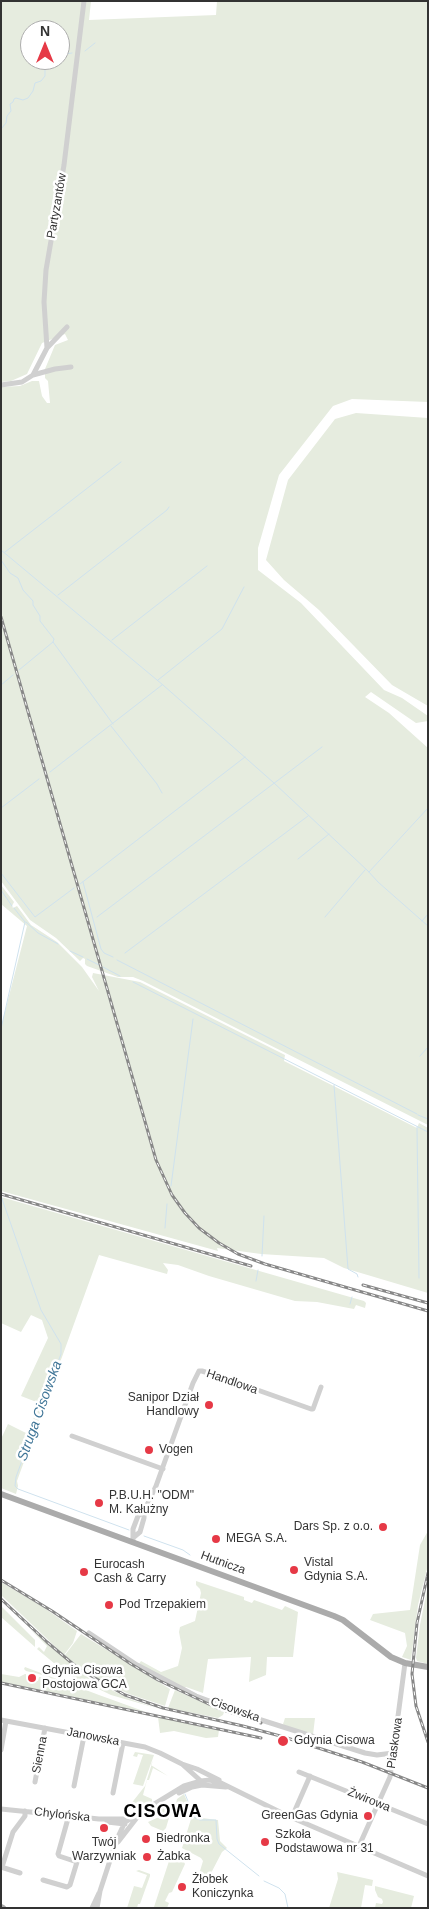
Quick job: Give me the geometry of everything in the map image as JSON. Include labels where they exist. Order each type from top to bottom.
[{"type":"main road","name":"Hutnicza","points":[[1,1494],[134,1540],[334,1616],[350,1625],[391,1657],[405,1663],[428,1667]]},
{"type":"street","name":"Partyzantów","points":[[47,348],[44,302],[46,270],[64,165],[84,1]]},
{"type":"street","points":[[33,375],[47,348],[67,327]]},
{"type":"street","points":[[1,385],[22,382],[33,375],[71,367]]},
{"type":"street","name":"Handlowa","points":[[134,1540],[134,1529],[138,1516],[144,1511],[163,1469],[193,1383],[199,1372],[202,1371],[221,1377],[311,1409],[313,1409],[322,1387]]},
{"type":"street","points":[[72,1436],[163,1469]]},
{"type":"street","name":"Cisowska","points":[[89,1633],[137,1665],[196,1696],[255,1718],[365,1753],[377,1755],[393,1753]]},
{"type":"street","name":"Piaskowa","points":[[360,1846],[390,1777],[405,1663]]},
{"type":"street","points":[[1,1750],[4,1720]]},
{"type":"street","name":"Janowska","points":[[4,1720],[156,1750],[182,1764],[204,1772],[219,1780],[220,1783]]},
{"type":"street","name":"Sienna","points":[[35,1782],[45,1728]]},
{"type":"street","points":[[74,1786],[84,1736]]},
{"type":"street","points":[[113,1793],[123,1743]]},
{"type":"street","name":"Janowska","points":[[182,1764],[202,1783]]},
{"type":"street","points":[[188,1785],[189,1772]]},
{"type":"street","name":"Żwirowa","points":[[299,1772],[428,1824]]},
{"type":"street","points":[[292,1818],[310,1776]]},
{"type":"street","points":[[172,1795],[210,1780],[220,1783],[292,1818],[428,1876]]},
{"type":"street","points":[[122,1822],[131,1820],[188,1785],[202,1783],[229,1788]]},
{"type":"street","name":"Chylońska","points":[[1,1809],[122,1822]]},
{"type":"street","name":"Chylońska","points":[[2,1867],[14,1829],[25,1816],[25,1811]]},
{"type":"street","points":[[43,1880],[67,1887],[70,1885],[77,1862],[58,1854],[70,1815]]},
{"type":"street","name":"Chylońska","points":[[99,1819],[112,1823],[122,1822]]},
{"type":"street","points":[[116,1844],[131,1820]]},
{"type":"street","points":[[122,1822],[125,1832]]},
{"type":"street","points":[[92,1908],[100,1891],[122,1822]]},
{"type":"street","points":[[112,1823],[118,1836]]},
{"type":"street","points":[[2,1867],[20,1873]]},
{"type":"street","points":[[97,1908],[100,1891]]},
{"type":"shaded area","points":[[1,1],[91,1],[89,20],[216,15],[217,1],[428,1],[428,402],[352,399],[333,406],[279,475],[258,548],[258,570],[301,603],[384,690],[402,698],[428,716],[428,721],[416,723],[371,692],[365,697],[389,713],[428,748],[428,1125],[143,981],[133,977],[118,977],[87,966],[85,959],[83,958],[80,961],[56,938],[30,920],[1,881],[1,387],[20,386],[32,381],[39,381],[42,396],[47,403],[50,403],[45,369],[55,345],[68,340],[65,334],[42,343],[27,374],[11,381],[1,382]]},
{"type":"shaded area","points":[[356,413],[428,418],[428,706],[392,685],[319,610],[284,580],[266,560],[288,480],[335,419]]},
{"type":"shaded area","points":[[1,885],[14,902],[13,908],[17,906],[31,925],[57,942],[82,967],[99,991],[92,977],[93,973],[140,982],[285,1055],[284,1061],[417,1128],[419,1123],[428,1128],[428,1293],[344,1268],[324,1258],[261,1254],[217,1248],[218,1251],[1,1191],[1,1027],[27,926],[1,904]]},
{"type":"shaded area","points":[[1,1197],[364,1301],[366,1303],[365,1308],[356,1305],[354,1309],[317,1302],[295,1301],[178,1265],[163,1263],[168,1270],[167,1274],[99,1255],[17,1481],[16,1494],[1,1488],[1,1439],[8,1424],[28,1434],[39,1403],[21,1396],[48,1338],[42,1320],[31,1315],[21,1332],[1,1323]]},
{"type":"shaded area","points":[[428,1531],[428,1565],[418,1605],[411,1660],[402,1657],[407,1646],[405,1633],[370,1620],[373,1614],[410,1610],[420,1545]]},
{"type":"shaded area","points":[[196,1581],[244,1597],[244,1600],[252,1603],[254,1600],[282,1610],[285,1606],[298,1612],[293,1657],[267,1657],[266,1675],[249,1682],[251,1657],[208,1659],[203,1693],[184,1688],[139,1664],[141,1661],[161,1672],[178,1666],[182,1648],[180,1627],[195,1621],[201,1593],[196,1585]]},
{"type":"shaded area","points":[[1,1582],[43,1607],[77,1631],[73,1643],[64,1655],[1,1595]]},
{"type":"shaded area","points":[[428,1585],[428,1664],[417,1661],[416,1658]]},
{"type":"shaded area","points":[[1,1606],[35,1640],[35,1647],[1,1617]]},
{"type":"shaded area","points":[[30,1629],[91,1680],[130,1699],[156,1708],[111,1695],[67,1674],[37,1649],[39,1647],[44,1652],[47,1646]]},
{"type":"shaded area","points":[[81,1634],[170,1689],[165,1706],[129,1694],[79,1668],[65,1655]]},
{"type":"shaded area","points":[[25,1667],[146,1712],[1,1682],[1,1674],[19,1677],[26,1674],[26,1679],[38,1681],[39,1677],[43,1677],[42,1682],[44,1683],[49,1680],[55,1682],[56,1680],[26,1671]]},
{"type":"shaded area","points":[[175,1690],[224,1712],[223,1715],[218,1718],[168,1708]]},
{"type":"shaded area","points":[[158,1717],[219,1730],[218,1737],[206,1738],[174,1731],[160,1733]]},
{"type":"shaded area","points":[[285,1718],[315,1718],[313,1735],[285,1726],[283,1724]]},
{"type":"shaded area","points":[[135,1752],[154,1755],[143,1786],[133,1784],[143,1755],[133,1756]]},
{"type":"shaded area","points":[[151,1765],[168,1776],[153,1768],[143,1795],[152,1799],[152,1802],[141,1809],[130,1805],[145,1786]]},
{"type":"shaded area","points":[[184,1794],[194,1817],[218,1820],[220,1841],[227,1848],[222,1852],[209,1877],[200,1871],[203,1861],[201,1858],[182,1848],[191,1819],[185,1814],[187,1809],[185,1806],[176,1804],[177,1799]]},
{"type":"shaded area","points":[[166,1804],[170,1806],[171,1811],[166,1828],[163,1831],[151,1826],[148,1822],[159,1817],[157,1808]]},
{"type":"shaded area","points":[[170,1858],[185,1864],[172,1892],[169,1893],[165,1901],[169,1903],[167,1908],[157,1908],[154,1907]]},
{"type":"shaded area","points":[[139,1870],[150,1874],[150,1876],[140,1904],[138,1904],[137,1908],[127,1908],[134,1886],[142,1888],[147,1875],[136,1871]]},
{"type":"shaded area","points":[[337,1872],[373,1880],[372,1886],[365,1885],[361,1908],[329,1908],[338,1879]]},
{"type":"shaded area","points":[[375,1886],[414,1896],[411,1908],[375,1908],[376,1903],[382,1904],[383,1902],[378,1897]]},
{"type":"waterway","points":[[85,51],[95,43]]},
{"type":"waterway","points":[[1,129],[11,111],[10,104],[16,98],[23,100],[28,98],[33,91],[35,83],[41,81],[45,76],[45,70]]},
{"type":"waterway","points":[[5,552],[121,462]]},
{"type":"waterway","points":[[58,595],[169,507]]},
{"type":"waterway","points":[[1,550],[163,685],[274,783],[378,882],[428,926]]},
{"type":"waterway","points":[[1,560],[10,573],[18,578],[23,590],[33,601],[33,605],[40,616],[40,621],[54,639],[53,642],[113,724]]},
{"type":"waterway","points":[[112,640],[207,566]]},
{"type":"waterway","points":[[158,680],[222,629],[244,587]]},
{"type":"waterway","points":[[19,670],[53,642]]},
{"type":"waterway","points":[[1,685],[13,675]]},
{"type":"waterway","points":[[50,772],[162,685]]},
{"type":"waterway","points":[[111,726],[162,793]]},
{"type":"waterway","points":[[97,917],[322,747]]},
{"type":"waterway","points":[[80,884],[245,757]]},
{"type":"waterway","points":[[1,808],[39,779]]},
{"type":"waterway","points":[[369,872],[428,808]]},
{"type":"waterway","points":[[125,953],[308,816]]},
{"type":"waterway","points":[[298,859],[329,834]]},
{"type":"waterway","points":[[325,917],[365,870]]},
{"type":"waterway","points":[[1,873],[35,917],[74,888]]},
{"type":"waterway","points":[[83,882],[101,949],[104,953],[113,957]]},
{"type":"waterway","name":"Struga Cisowska","points":[[1,890],[12,906]]},
{"type":"waterway","name":"Struga Cisowska","points":[[1,1029],[25,922],[14,908]]},
{"type":"waterway","points":[[422,921],[428,914]]},
{"type":"waterway","points":[[26,922],[38,933],[58,944]]},
{"type":"waterway","points":[[70,951],[83,957]]},
{"type":"waterway","points":[[87,959],[99,965]]},
{"type":"waterway","points":[[117,960],[417,1114]]},
{"type":"waterway","points":[[103,967],[120,976]]},
{"type":"waterway","points":[[133,982],[428,1132]]},
{"type":"waterway","points":[[171,1186],[193,1019]]},
{"type":"waterway","points":[[420,1056],[428,1047]]},
{"type":"waterway","points":[[334,1085],[348,1269],[357,1274],[358,1277]]},
{"type":"waterway","points":[[418,1115],[428,1119]]},
{"type":"waterway","points":[[417,1127],[419,1278]]},
{"type":"waterway","name":"Struga Cisowska","points":[[1,1196],[41,1310],[61,1344],[61,1354],[16,1477],[15,1486],[18,1489],[129,1530]]},
{"type":"waterway","points":[[165,1228],[167,1204]]},
{"type":"waterway","points":[[262,1256],[264,1216]]},
{"type":"waterway","points":[[256,1281],[258,1270]]},
{"type":"waterway","points":[[350,1304],[352,1297]]},
{"type":"waterway","name":"Struga Cisowska","points":[[144,1536],[183,1550],[190,1555]]},
{"type":"waterway","name":"Struga Cisowska","points":[[185,1794],[195,1818],[200,1820],[216,1820],[219,1844],[259,1876]]},
{"type":"waterway","name":"Struga Cisowska","points":[[264,1881],[279,1888],[285,1894],[288,1908]]},
{"type":"railway","points":[[1,617],[156,1160],[172,1195],[199,1228],[238,1254],[265,1264],[428,1311]]},
{"type":"railway","points":[[1,1194],[251,1266]]},
{"type":"railway","points":[[363,1285],[428,1303]]},
{"type":"railway","points":[[428,1573],[417,1623],[412,1674],[416,1706],[428,1742]]},
{"type":"railway","points":[[1,1580],[158,1680],[215,1707],[261,1723]]},
{"type":"railway","points":[[1,1599],[79,1669],[125,1695],[163,1708],[284,1737],[362,1762],[428,1788]]},
{"type":"railway","points":[[1,1683],[261,1738]]},
{"type":"place","name":"Sanipor Dział Handlowy","points":[[209,1405]]},
{"type":"place","name":"Vogen","points":[[149,1450]]},
{"type":"place","name":"P.B.U.H. \"ODM\" M. Kałużny","points":[[99,1503]]},
{"type":"place","name":"Dars Sp. z o.o.","points":[[383,1527]]},
{"type":"place","name":"MEGA S.A.","points":[[216,1539]]},
{"type":"place","name":"Vistal Gdynia S.A.","points":[[294,1570]]},
{"type":"place","name":"Eurocash Cash & Carry","points":[[84,1572]]},
{"type":"place","name":"Pod Trzepakiem","points":[[109,1605]]},
{"type":"place","name":"Gdynia Cisowa Postojowa GCA","points":[[32,1678]]},
{"type":"place","name":"Gdynia Cisowa","points":[[283,1741]]},
{"type":"place","name":"GreenGas Gdynia","points":[[368,1816]]},
{"type":"place","name":"Twój Warzywniak","points":[[104,1828]]},
{"type":"place","name":"Biedronka","points":[[146,1839]]},
{"type":"place","name":"Szkoła Podstawowa nr 31","points":[[265,1842]]},
{"type":"place","name":"Żabka","points":[[147,1857]]},
{"type":"place","name":"Żłobek Koniczynka","points":[[182,1887]]},
{"type":"district","name":"CISOWA","points":[[163,1812]]}]
